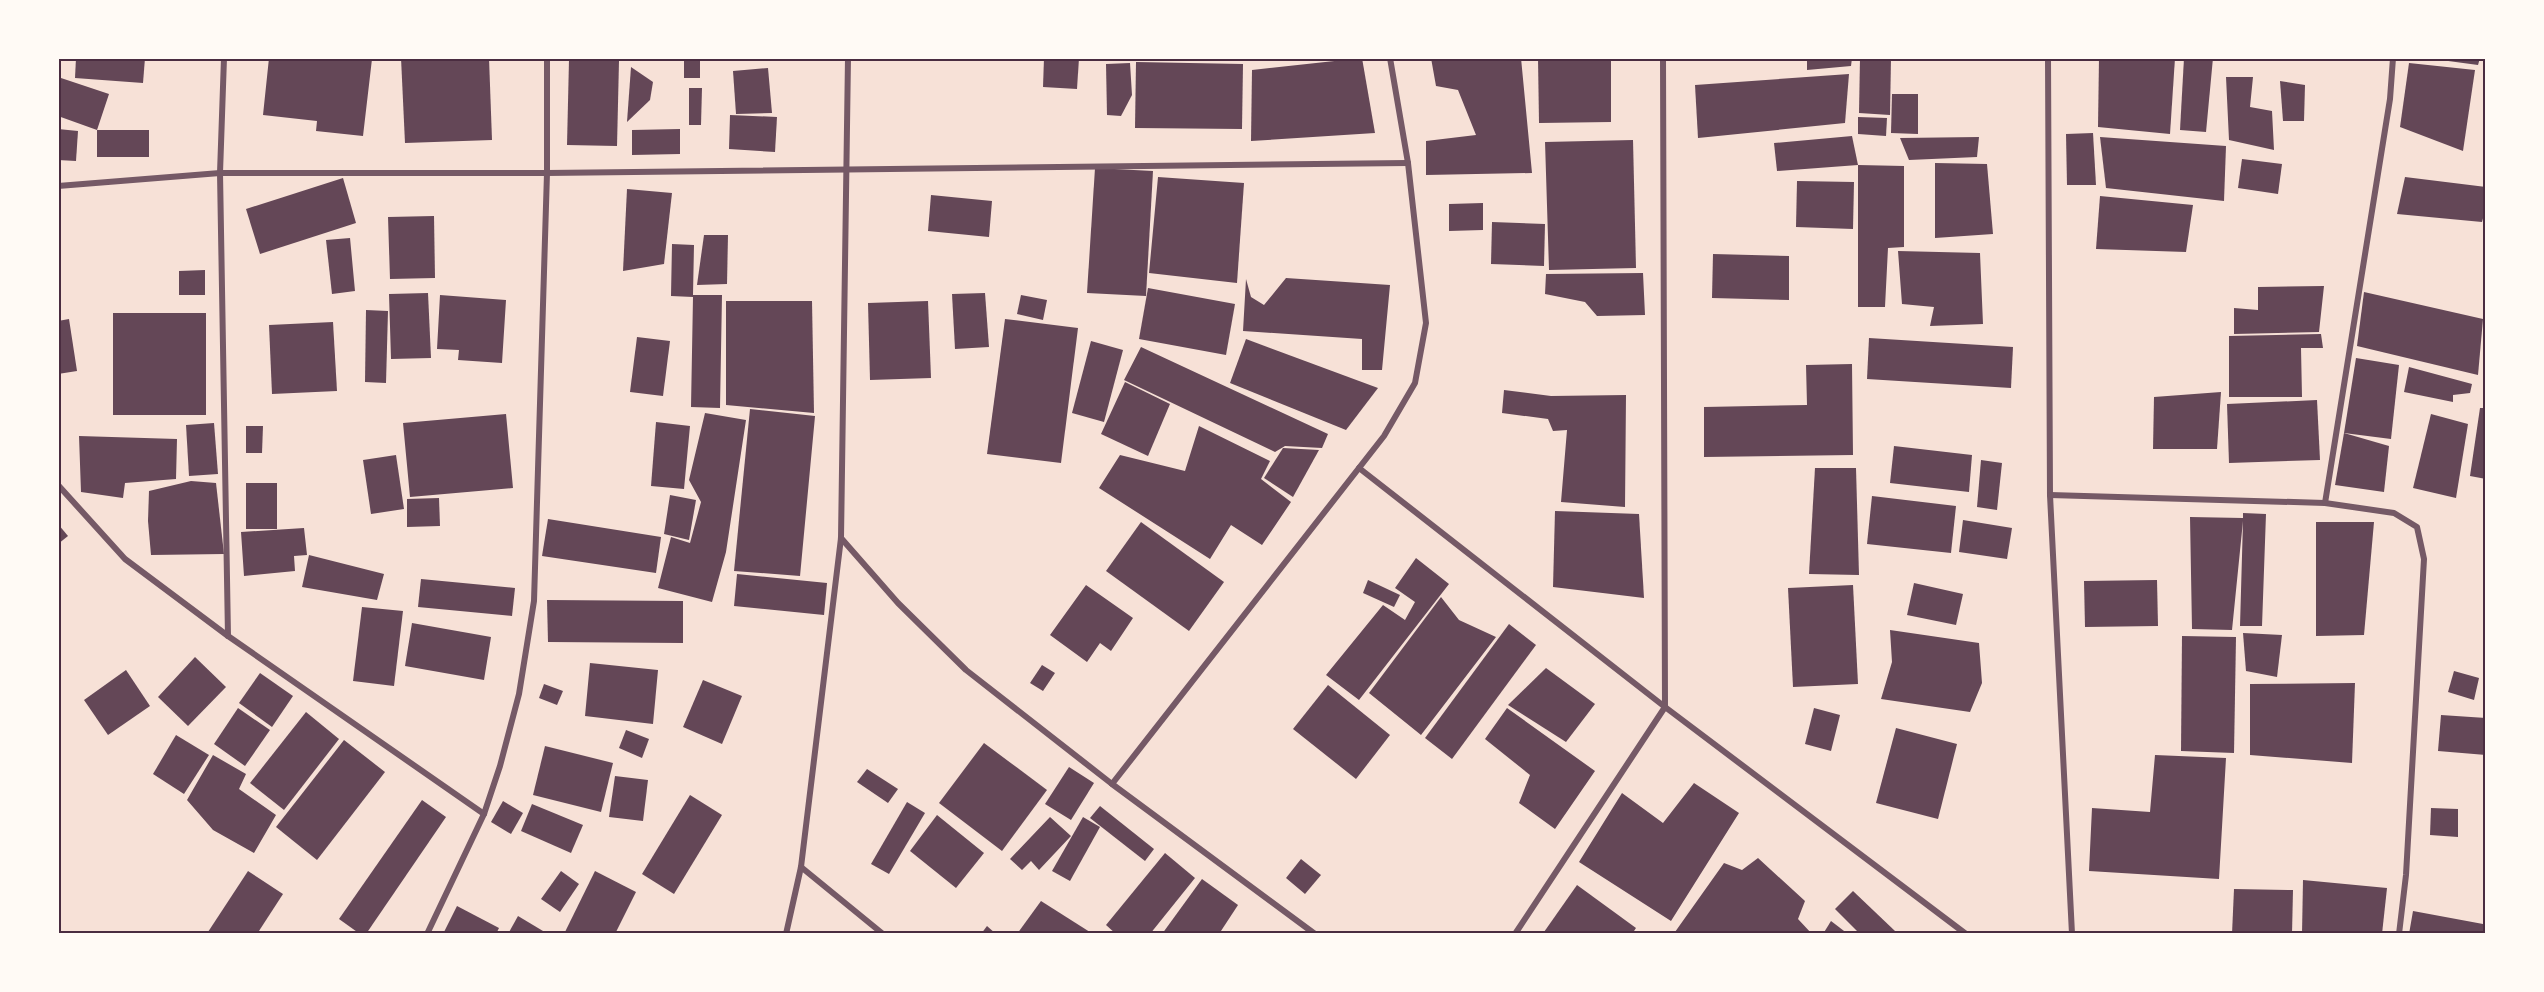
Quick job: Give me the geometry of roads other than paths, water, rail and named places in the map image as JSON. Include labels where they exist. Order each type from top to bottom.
[{"type":"street","points":[[224,58],[220,173],[228,636]]},
{"type":"street","points":[[427,933],[484,814],[519,694],[534,601],[547,173],[547,58]]},
{"type":"street","points":[[786,933],[801,867],[841,538],[849,58]]},
{"type":"street","points":[[1112,784],[1384,436],[1415,382],[1426,323],[1408,163],[1390,58]]},
{"type":"street","points":[[1515,933],[1665,707],[1663,58]]},
{"type":"street","points":[[2048,58],[2050,495],[2072,933]]},
{"type":"street","points":[[2325,503],[2390,99],[2393,58]]},
{"type":"street","points":[[58,186],[220,173],[547,173],[1408,163]]},
{"type":"street","points":[[1359,468],[1665,707],[1966,933]]},
{"type":"street","points":[[58,485],[125,559],[228,636],[484,814]]},
{"type":"street","points":[[2050,495],[2325,503],[2394,513],[2417,527],[2424,559],[2406,875],[2399,933]]},
{"type":"street","points":[[841,538],[898,603],[966,670],[1112,784],[1315,933]]},
{"type":"street","points":[[801,867],[883,933]]}]
